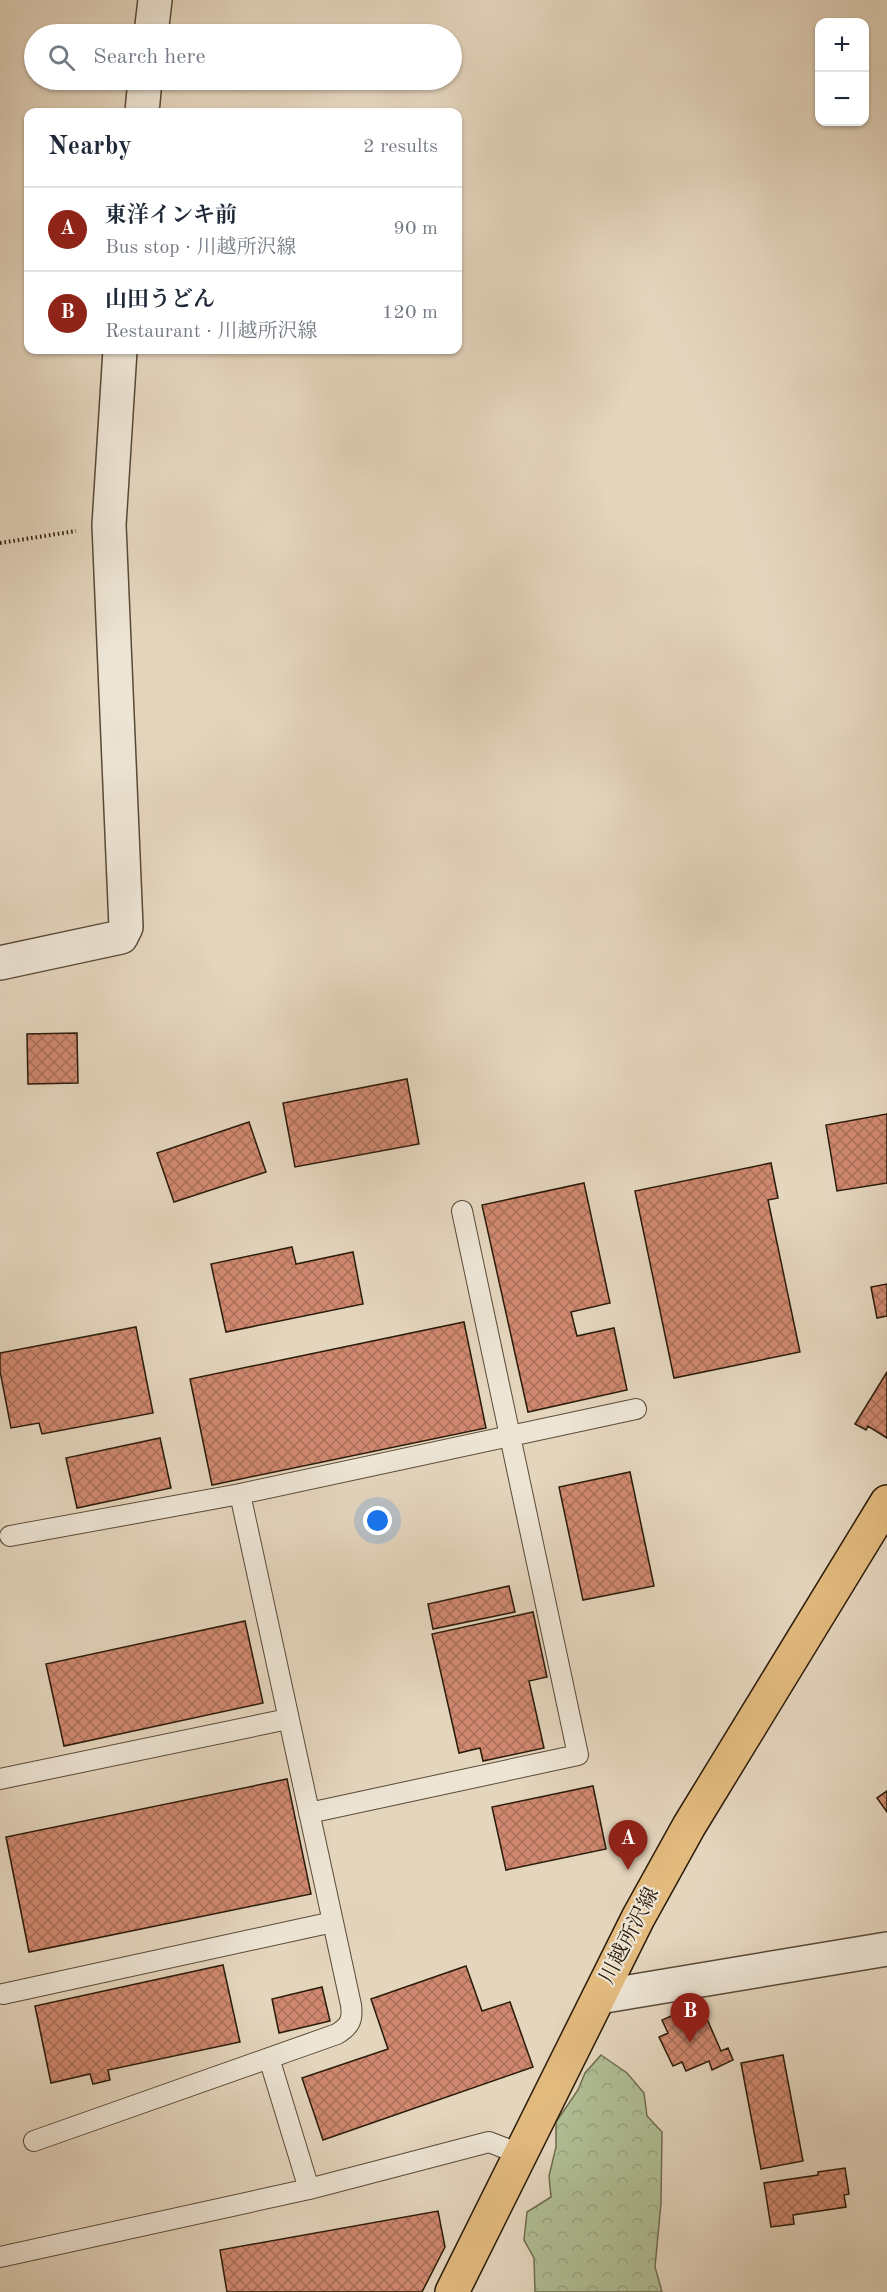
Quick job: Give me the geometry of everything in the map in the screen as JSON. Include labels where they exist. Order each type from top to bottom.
[{"type":"main road","name":"川越所沢線","points":[[452,2292],[638,1918],[685,1833],[887,1502]]},
{"type":"street","points":[[151,24],[154,0]]},
{"type":"street","points":[[142,108],[144,90]]},
{"type":"street","points":[[0,963],[121,937],[126,927],[109,525],[120,354]]},
{"type":"street","points":[[599,1997],[887,1949]]},
{"type":"lane","points":[[309,1813],[578,1755],[462,1211]]},
{"type":"lane","points":[[10,1536],[240,1494],[636,1409]]},
{"type":"lane","points":[[34,2141],[337,2034],[348,2028],[353,2018],[240,1494]]},
{"type":"lane","points":[[0,1779],[288,1719]]},
{"type":"lane","points":[[3,1994],[333,1922]]},
{"type":"lane","points":[[269,2058],[309,2189]]},
{"type":"lane","points":[[0,2257],[309,2189],[489,2142],[520,2154]]},
{"type":"path","points":[[0,543],[109,525]]},
{"type":"green space","points":[[601,2055],[627,2073],[644,2093],[647,2116],[662,2132],[661,2203],[655,2267],[662,2292],[535,2292],[534,2258],[524,2240],[527,2212],[551,2197],[549,2176],[556,2147],[556,2122],[578,2090],[585,2073]]},
{"type":"building","points":[[77,1033],[78,1083],[28,1084],[27,1034]]},
{"type":"building","points":[[407,1079],[419,1144],[295,1167],[283,1103]]},
{"type":"building","points":[[887,1114],[887,1183],[837,1191],[826,1125]]},
{"type":"building","points":[[249,1122],[266,1172],[174,1202],[157,1153]]},
{"type":"building","points":[[771,1163],[778,1198],[768,1200],[800,1352],[674,1378],[635,1191]]},
{"type":"building","points":[[584,1183],[610,1303],[571,1312],[577,1336],[614,1328],[627,1390],[528,1412],[482,1205]]},
{"type":"building","points":[[292,1247],[296,1264],[353,1252],[363,1304],[226,1332],[211,1264]]},
{"type":"building","points":[[887,1284],[887,1316],[877,1318],[871,1287]]},
{"type":"building","points":[[464,1322],[486,1428],[212,1485],[190,1379]]},
{"type":"building","points":[[136,1327],[153,1413],[42,1434],[39,1423],[11,1428],[0,1371],[0,1353]]},
{"type":"building","points":[[887,1372],[887,1438],[868,1426],[866,1430],[855,1424]]},
{"type":"building","points":[[160,1438],[171,1488],[77,1508],[66,1458]]},
{"type":"building","points":[[630,1472],[654,1586],[583,1600],[559,1487]]},
{"type":"building","points":[[509,1586],[515,1612],[433,1629],[428,1604]]},
{"type":"building","points":[[533,1612],[547,1677],[529,1681],[544,1748],[483,1761],[480,1748],[459,1753],[432,1634]]},
{"type":"building","points":[[245,1621],[263,1703],[64,1746],[46,1664]]},
{"type":"building","points":[[287,1779],[311,1894],[29,1952],[6,1837]]},
{"type":"building","points":[[593,1786],[606,1849],[506,1870],[492,1807]]},
{"type":"building","points":[[887,1791],[887,1812],[877,1798]]},
{"type":"building","points":[[223,1965],[240,2042],[108,2070],[110,2080],[93,2084],[90,2074],[51,2083],[35,2006]]},
{"type":"building","points":[[466,1966],[482,2011],[510,2002],[533,2067],[323,2140],[302,2078],[388,2049],[371,1999]]},
{"type":"building","points":[[322,1987],[330,2021],[279,2033],[272,1999]]},
{"type":"building","points":[[700,2003],[721,2051],[728,2048],[733,2060],[712,2070],[709,2061],[686,2071],[682,2062],[673,2066],[659,2037],[668,2033],[662,2020]]},
{"type":"building","points":[[783,2055],[803,2161],[761,2169],[741,2063]]},
{"type":"building","points":[[845,2168],[849,2194],[844,2195],[846,2207],[793,2215],[794,2224],[771,2227],[764,2183],[818,2175],[818,2172]]},
{"type":"building","points":[[438,2211],[445,2247],[422,2292],[227,2292],[220,2250]]},
{"type":"place","name":"東洋インキ前","points":[[628,1870]]},
{"type":"place","name":"山田うどん","points":[[690,2043]]}]
